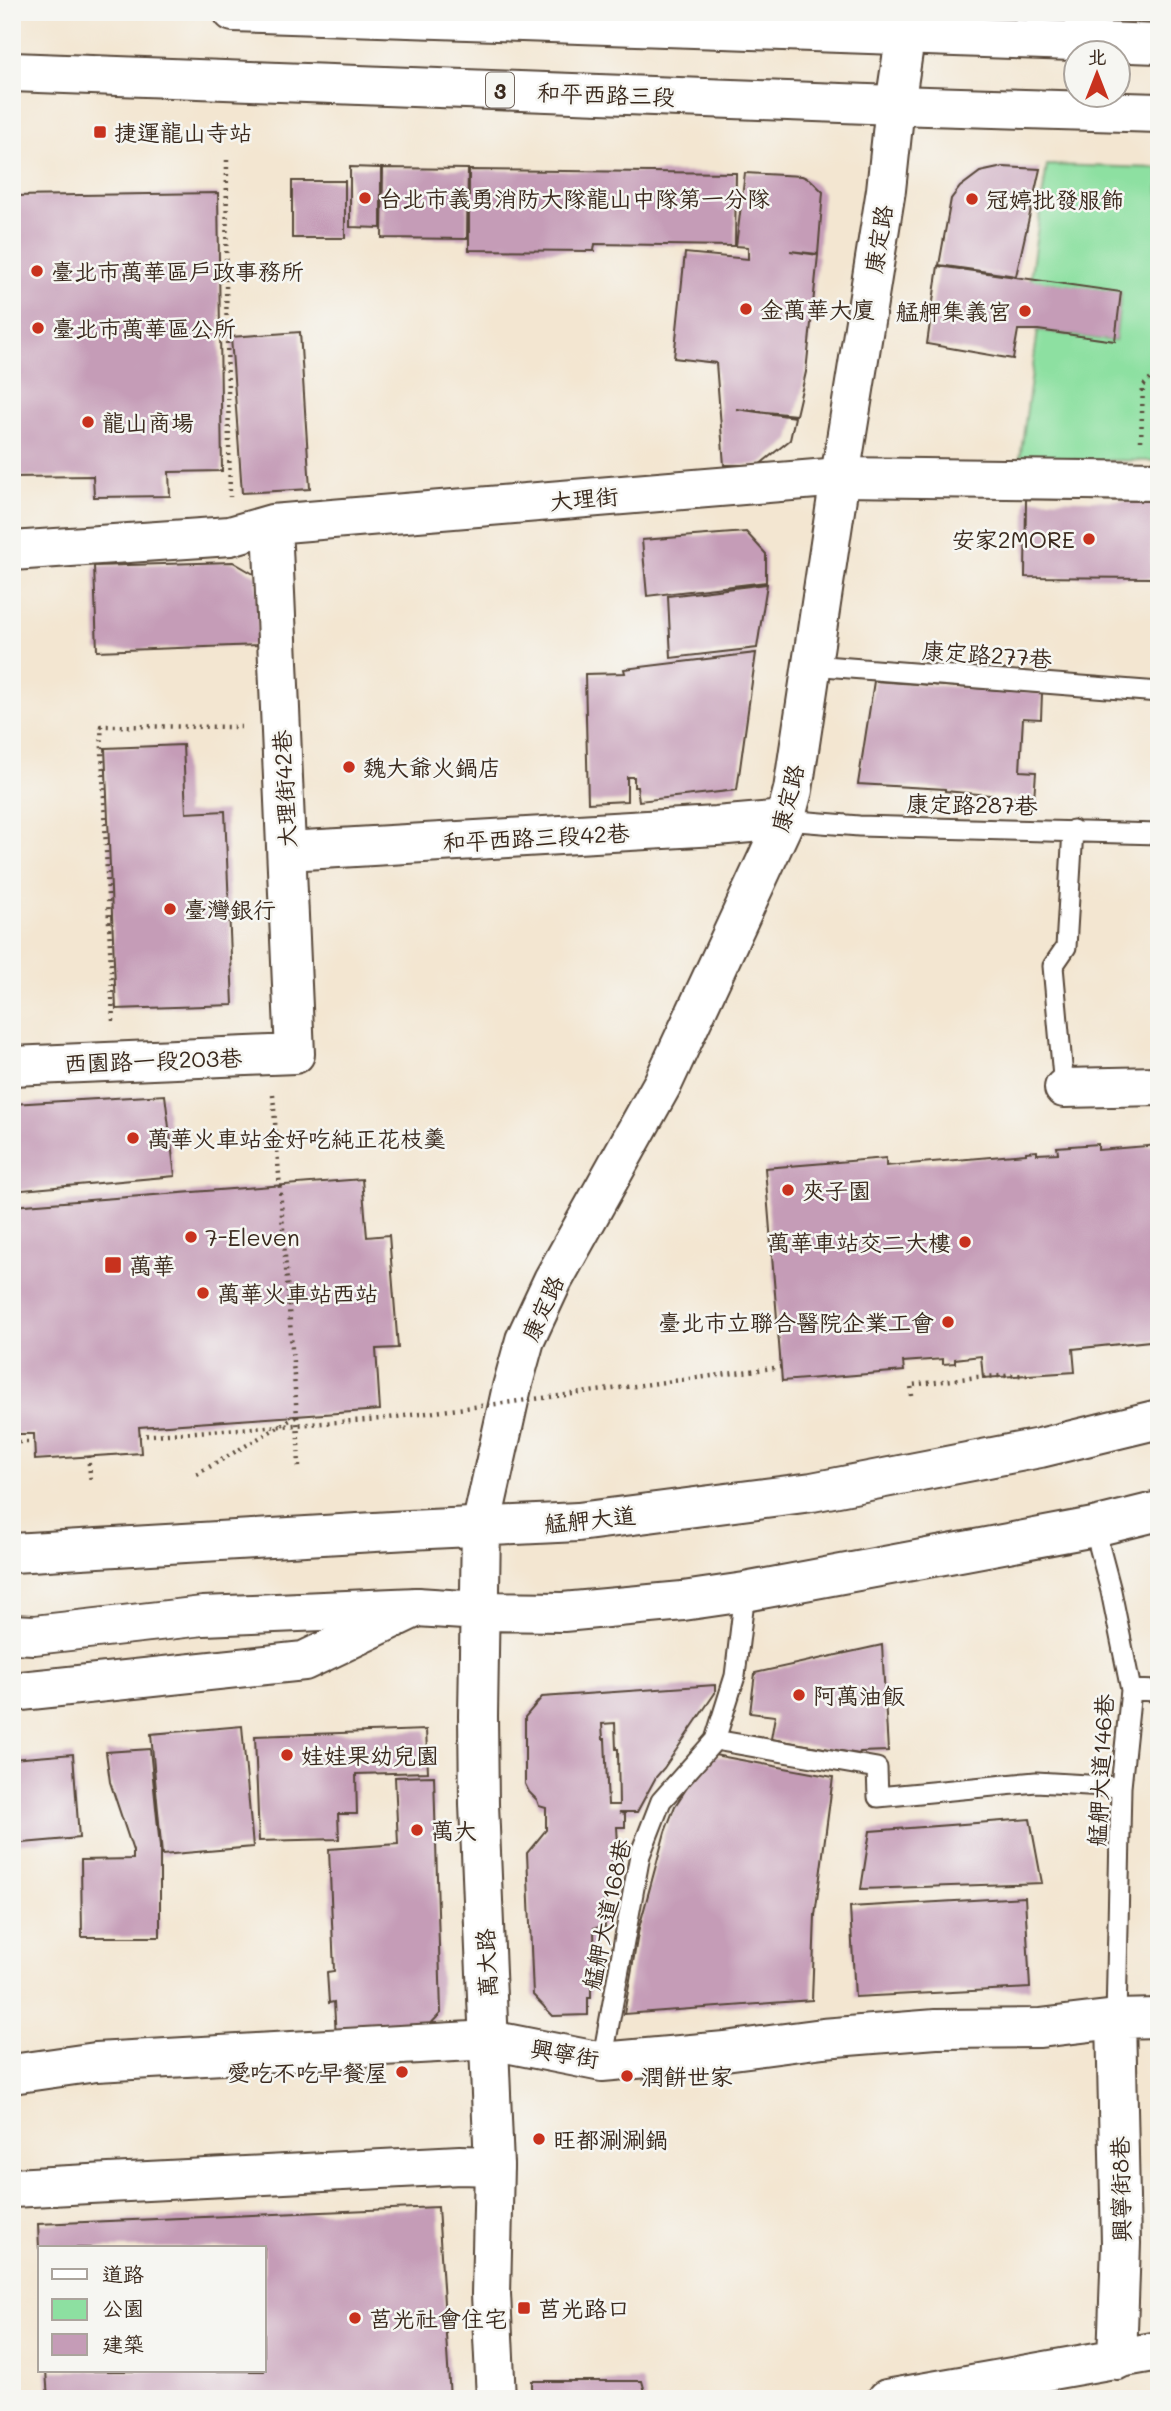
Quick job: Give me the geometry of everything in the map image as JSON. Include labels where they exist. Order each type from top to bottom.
[{"type":"street","points":[[233,12],[907,24],[1159,44]]},
{"type":"street","name":"康定路","points":[[481,1527],[512,1387],[526,1340],[553,1280],[663,1083],[785,820],[793,790],[886,190],[907,24]]},
{"type":"street","name":"和平西路三段","points":[[12,72],[1159,113]]},
{"type":"street","name":"大理街","points":[[12,551],[230,536],[326,512],[840,477],[1149,481]]},
{"type":"street","name":"大理街42巷","points":[[272,524],[287,851],[282,1055]]},
{"type":"street","name":"和平西路三段42巷","points":[[287,851],[785,820]]},
{"type":"street","name":"西園路一段203巷","points":[[12,1066],[282,1055]]},
{"type":"street","points":[[1064,1088],[1159,1086]]},
{"type":"street","name":"艋舺大道","points":[[12,1553],[578,1522],[812,1492],[1041,1448],[1159,1419]]},
{"type":"street","points":[[12,1634],[34,1635],[203,1616],[417,1607],[563,1612],[682,1601],[745,1592],[1094,1527],[1159,1511]]},
{"type":"street","name":"萬大路","points":[[481,1527],[479,1804],[494,2166],[491,2294],[496,2399]]},
{"type":"street","points":[[12,1692],[304,1661],[417,1607]]},
{"type":"street","name":"興寧街","points":[[12,2074],[96,2062],[489,2040],[601,2062],[936,2029],[1040,2028],[1116,2019],[1159,2018]]},
{"type":"street","name":"興寧街8巷","points":[[1116,2019],[1121,2244],[1116,2360]]},
{"type":"street","points":[[12,2189],[460,2165],[494,2166]]},
{"type":"street","points":[[887,2399],[1159,2351]]},
{"type":"lane","name":"康定路277巷","points":[[811,665],[1159,692]]},
{"type":"lane","name":"康定路287巷","points":[[785,820],[859,826],[1159,834]]},
{"type":"lane","points":[[1064,1088],[1053,966],[1066,947],[1073,830]]},
{"type":"lane","name":"艋舺大道146巷","points":[[1094,1527],[1111,1591],[1130,1690],[1121,1787],[1116,2019]]},
{"type":"lane","name":"艋舺大道168巷","points":[[601,2062],[640,1855],[661,1801],[715,1740],[736,1676],[745,1592]]},
{"type":"lane","points":[[1130,1690],[1159,1691]]},
{"type":"lane","points":[[715,1740],[877,1768],[878,1797],[1036,1782],[1121,1787]]},
{"type":"path","points":[[227,160],[230,536]]},
{"type":"path","points":[[1149,481],[1143,386],[1159,372]]},
{"type":"path","points":[[114,1061],[100,726],[206,727]]},
{"type":"path","points":[[282,1055],[299,1468]]},
{"type":"path","points":[[139,1436],[381,1419],[781,1367]]},
{"type":"path","points":[[912,1396],[911,1385],[977,1377],[1027,1375]]},
{"type":"path","points":[[197,1474],[297,1416]]},
{"type":"path","points":[[12,1442],[34,1442]]},
{"type":"path","points":[[88,1456],[91,1482]]},
{"type":"green space","points":[[1047,165],[1159,168],[1159,461],[1020,459],[1038,330],[1115,341],[1121,293],[1030,280]]},
{"type":"building","name":"台北市義勇消防大隊龍山中隊第一分隊","points":[[350,167],[381,168],[381,228],[350,227]]},
{"type":"building","points":[[1003,167],[1040,169],[1016,276],[939,265],[951,199],[960,187],[980,172]]},
{"type":"building","points":[[383,168],[468,169],[467,239],[382,238]]},
{"type":"building","points":[[469,170],[736,173],[735,246],[595,244],[594,251],[469,250]]},
{"type":"building","points":[[745,173],[802,176],[811,180],[823,192],[818,254],[790,251],[818,255],[806,372],[796,415],[736,409],[795,417],[790,440],[759,465],[724,465],[716,363],[674,358],[685,253],[748,259],[748,247],[736,246]]},
{"type":"building","points":[[292,181],[345,181],[345,238],[292,238]]},
{"type":"building","points":[[218,193],[222,471],[169,472],[170,496],[94,497],[93,476],[12,477],[12,196]]},
{"type":"building","name":"艋舺集義宮","points":[[938,266],[1121,292],[1115,341],[1038,330],[1018,330],[1013,359],[927,344]]},
{"type":"building","points":[[300,332],[310,489],[242,493],[231,337]]},
{"type":"building","name":"安家2MORE","points":[[1026,499],[1152,501],[1151,578],[1025,577]]},
{"type":"building","points":[[746,532],[766,554],[766,582],[647,596],[642,540]]},
{"type":"building","points":[[233,562],[257,576],[259,645],[97,651],[94,566]]},
{"type":"building","points":[[767,584],[757,648],[671,658],[668,596]]},
{"type":"building","points":[[756,653],[737,790],[639,801],[634,777],[627,777],[627,801],[588,803],[585,674],[625,673],[624,669]]},
{"type":"building","points":[[874,681],[1042,693],[1041,719],[1023,718],[1020,771],[1036,772],[1034,799],[945,789],[858,784]]},
{"type":"building","name":"臺灣銀行","points":[[183,745],[186,813],[225,811],[233,1005],[116,1009],[105,748]]},
{"type":"building","points":[[165,1095],[175,1176],[12,1191],[12,1104]]},
{"type":"building","name":"萬華車站交二大樓","points":[[1098,1144],[1098,1150],[1159,1145],[1159,1340],[1073,1349],[1075,1372],[983,1378],[981,1356],[955,1359],[955,1363],[943,1364],[943,1359],[903,1362],[904,1371],[782,1381],[765,1168],[886,1158],[886,1166],[1037,1151],[1037,1154],[1058,1153],[1057,1147]]},
{"type":"building","name":"萬華火車站西站","points":[[362,1179],[367,1237],[389,1235],[398,1348],[376,1349],[380,1410],[139,1427],[141,1453],[35,1460],[34,1434],[12,1434],[12,1206]]},
{"type":"building","points":[[882,1645],[888,1751],[859,1754],[771,1739],[775,1716],[750,1713],[755,1673]]},
{"type":"building","points":[[715,1685],[715,1693],[656,1777],[637,1812],[619,1812],[625,1814],[625,1827],[617,1827],[619,1861],[611,1862],[612,1895],[604,1895],[605,1927],[594,1928],[595,1976],[591,1976],[588,2015],[553,2016],[533,1995],[527,1853],[546,1830],[546,1808],[539,1806],[525,1784],[525,1717],[542,1697]],"holes":[[[615,1723],[619,1805],[608,1805],[602,1724]]]},
{"type":"building","points":[[242,1726],[253,1847],[162,1855],[151,1734]]},
{"type":"building","points":[[426,1730],[428,1772],[356,1774],[357,1814],[338,1814],[339,1839],[259,1841],[255,1736]]},
{"type":"building","points":[[150,1749],[160,1847],[160,1937],[82,1937],[81,1860],[133,1859],[133,1851],[110,1782],[106,1752]]},
{"type":"building","points":[[73,1754],[79,1838],[12,1844],[12,1759]]},
{"type":"building","points":[[709,1754],[833,1777],[815,1915],[812,2000],[624,2014],[639,1928],[665,1832],[675,1806]]},
{"type":"building","points":[[434,1776],[441,2013],[423,2032],[336,2038],[334,2002],[329,2003],[327,1972],[334,1971],[329,1849],[398,1844],[395,1777]]},
{"type":"building","points":[[1030,1819],[1042,1883],[861,1889],[870,1831]]},
{"type":"building","points":[[1025,1897],[1030,1988],[855,1997],[850,1907]]},
{"type":"building","name":"莒光社會住宅","points":[[438,2207],[450,2399],[48,2399],[46,2372],[266,2372],[266,2246],[39,2246],[38,2224]]},
{"type":"building","points":[[532,2381],[642,2381],[647,2399],[532,2399]]},
{"type":"place","name":"捷運龍山寺站","points":[[100,132]]},
{"type":"place","name":"台北市義勇消防大隊龍山中隊第一分隊","points":[[365,198]]},
{"type":"place","name":"冠婷批發服飾","points":[[972,199]]},
{"type":"place","name":"臺北市萬華區戶政事務所","points":[[37,271]]},
{"type":"place","name":"金萬華大廈","points":[[746,309]]},
{"type":"place","name":"艋舺集義宮","points":[[1025,311]]},
{"type":"place","name":"臺北市萬華區公所","points":[[38,328]]},
{"type":"place","name":"龍山商場","points":[[88,422]]},
{"type":"place","name":"安家2MORE","points":[[1089,539]]},
{"type":"place","name":"魏大爺火鍋店","points":[[349,767]]},
{"type":"place","name":"臺灣銀行","points":[[170,909]]},
{"type":"place","name":"萬華火車站金好吃純正花枝羹","points":[[133,1138]]},
{"type":"place","name":"夾子園","points":[[788,1190]]},
{"type":"place","name":"7-Eleven","points":[[191,1237]]},
{"type":"place","name":"萬華車站交二大樓","points":[[965,1242]]},
{"type":"place","name":"萬華","points":[[113,1265]]},
{"type":"place","name":"萬華火車站西站","points":[[203,1293]]},
{"type":"place","name":"臺北市立聯合醫院企業工會","points":[[948,1322]]},
{"type":"place","name":"阿萬油飯","points":[[799,1695]]},
{"type":"place","name":"娃娃果幼兒園","points":[[287,1755]]},
{"type":"place","name":"萬大","points":[[417,1830]]},
{"type":"place","name":"愛吃不吃早餐屋","points":[[402,2072]]},
{"type":"place","name":"潤餅世家","points":[[627,2076]]},
{"type":"place","name":"旺都涮涮鍋","points":[[539,2139]]},
{"type":"place","name":"莒光路口","points":[[524,2308]]},
{"type":"place","name":"莒光社會住宅","points":[[355,2318]]}]
